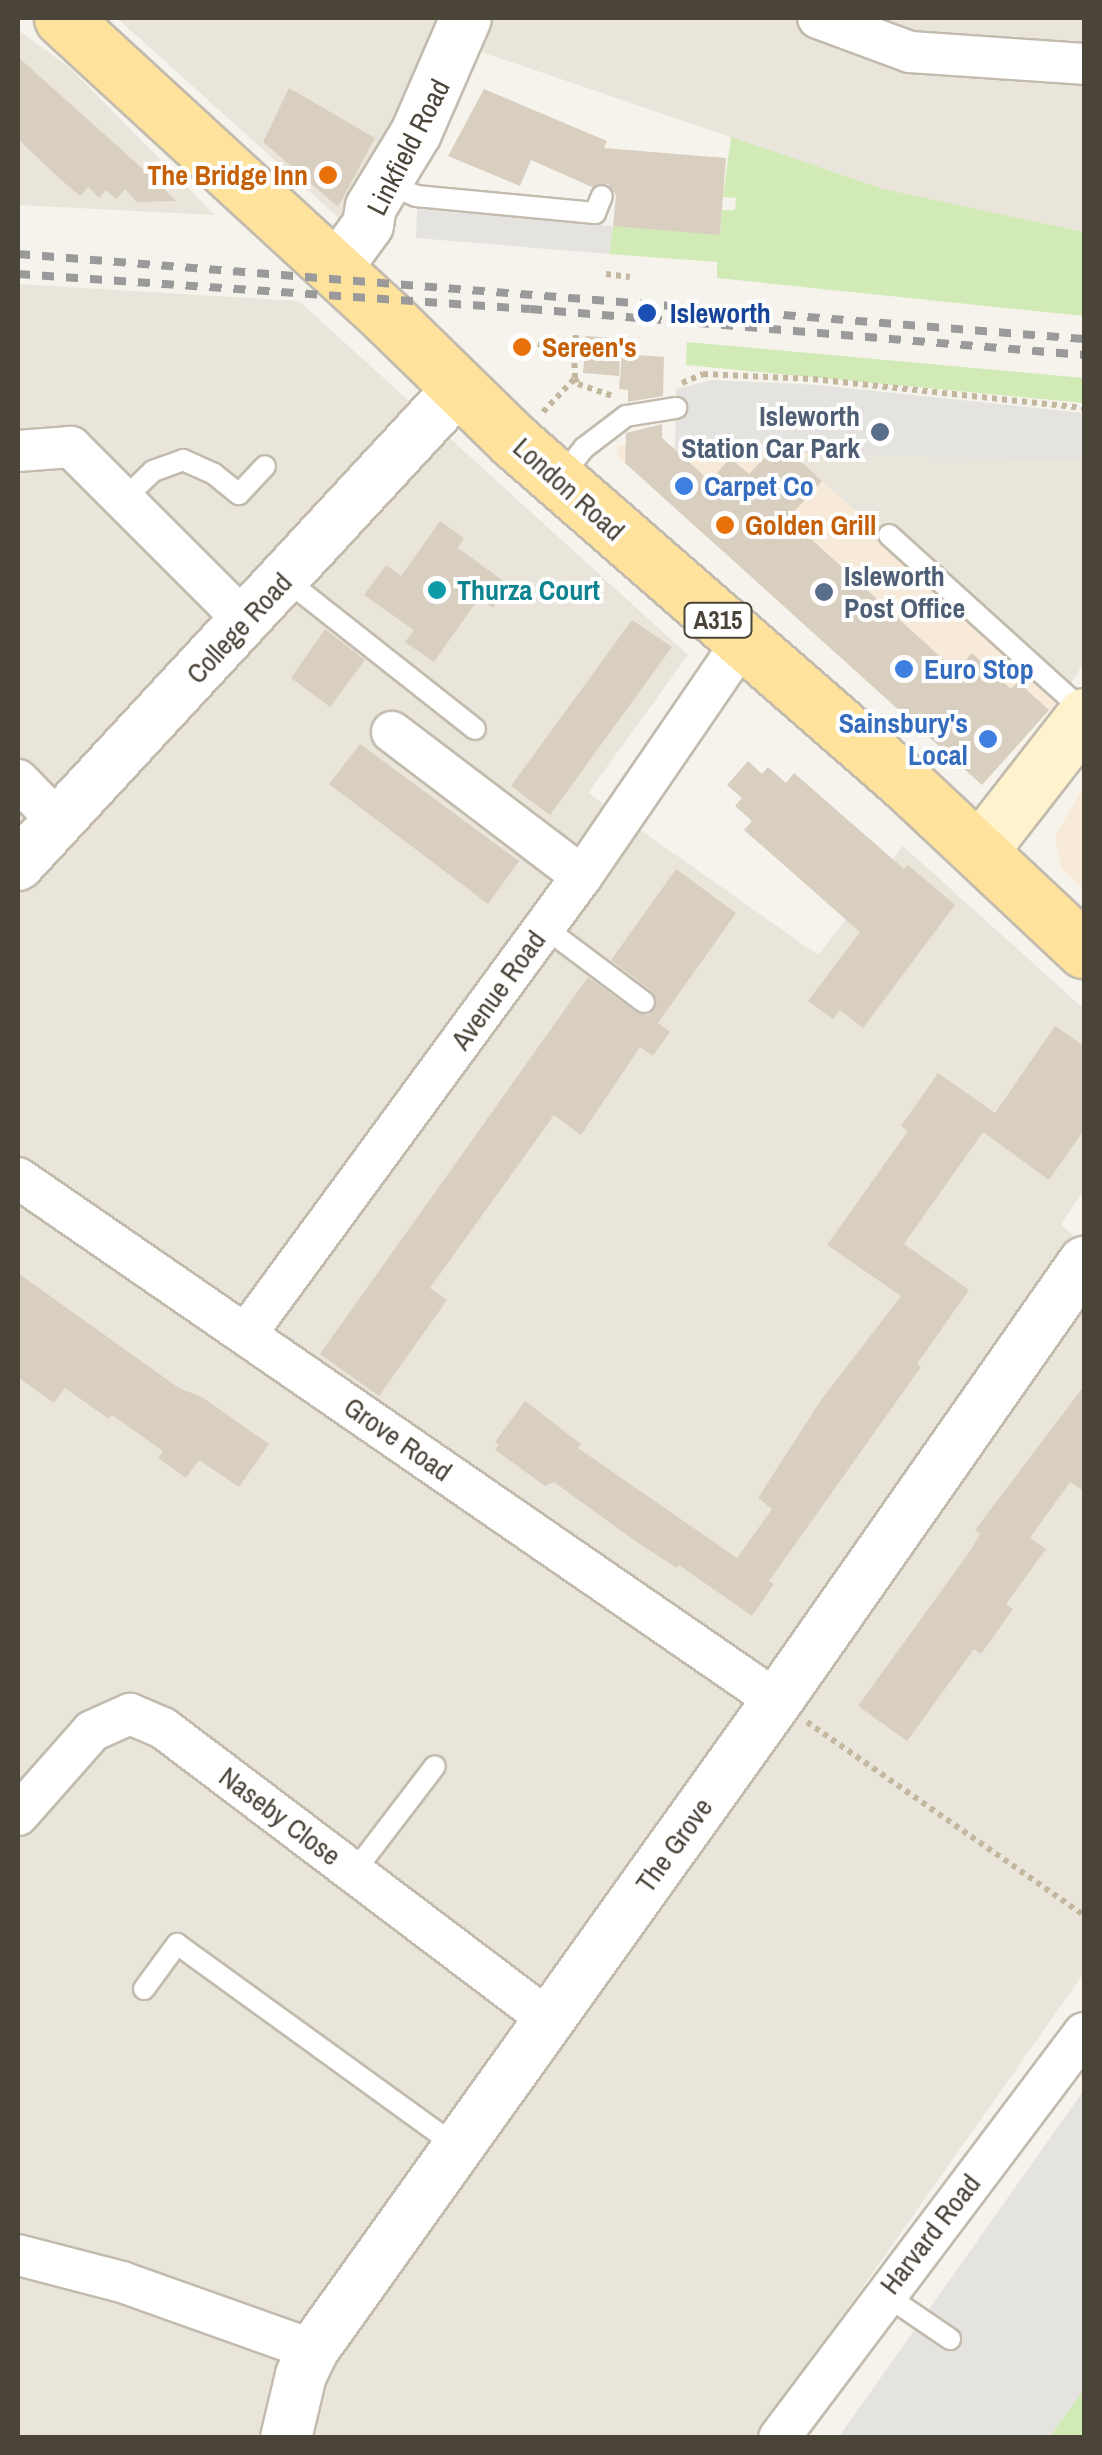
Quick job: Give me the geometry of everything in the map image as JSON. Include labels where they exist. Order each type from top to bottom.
[{"type":"main road","name":"London Road","points":[[62,18],[336,269],[514,442],[979,850],[1084,950]]},
{"type":"main road","points":[[979,850],[1084,713]]},
{"type":"street","name":"Linkfield Road","points":[[336,269],[368,225],[381,191],[437,91],[466,18]]},
{"type":"street","points":[[818,18],[910,52],[1084,63]]},
{"type":"street","name":"College Road","points":[[18,866],[459,388]]},
{"type":"street","points":[[18,451],[71,447],[245,621]]},
{"type":"street","name":"Avenue Road","points":[[246,1334],[582,876],[743,640]]},
{"type":"street","points":[[392,732],[582,876]]},
{"type":"street","points":[[18,780],[60,822]]},
{"type":"street","name":"Grove Road","points":[[18,1178],[777,1702]]},
{"type":"street","name":"The Grove","points":[[286,2438],[301,2375],[313,2350],[777,1702],[1084,1262]]},
{"type":"street","name":"Naseby Close","points":[[18,1815],[92,1730],[130,1714],[163,1728],[548,2018]]},
{"type":"street","name":"Harvard Road","points":[[779,2438],[1084,2033]]},
{"type":"street","points":[[24,2248],[313,2350]]},
{"type":"lane","points":[[381,191],[594,214],[602,196]]},
{"type":"lane","points":[[558,481],[584,448],[626,416],[676,408]]},
{"type":"lane","points":[[124,499],[154,470],[183,460],[214,474],[239,494],[265,466]]},
{"type":"lane","points":[[889,535],[1084,713]]},
{"type":"lane","points":[[285,579],[475,730]]},
{"type":"lane","points":[[544,927],[644,1002]]},
{"type":"lane","points":[[354,1872],[435,1766]]},
{"type":"lane","points":[[144,1989],[177,1944],[457,2147]]},
{"type":"lane","points":[[884,2294],[950,2339]]},
{"type":"path","points":[[606,274],[630,276]]},
{"type":"path","points":[[576,335],[575,344],[541,342],[540,351],[585,354]]},
{"type":"path","points":[[574,353],[574,378],[578,384],[621,398]]},
{"type":"path","points":[[673,385],[703,374],[813,379],[1084,408]]},
{"type":"path","points":[[514,442],[574,378]]},
{"type":"path","points":[[777,1702],[1084,1915]]},
{"type":"shaded area","points":[[117,18],[1084,18],[1084,232],[888,191],[435,36],[341,220]]},
{"type":"shaded area","points":[[18,30],[70,68],[215,215],[18,205]]},
{"type":"shaded area","points":[[417,209],[613,226],[609,254],[416,238]]},
{"type":"shaded area","points":[[18,284],[299,301],[688,655],[588,793],[818,955],[903,846],[1084,1009],[1084,1189],[1061,1225],[1084,1245],[1084,1973],[757,2437],[18,2437]]},
{"type":"shaded area","name":"Isleworth Station Car Park","points":[[712,380],[818,385],[1084,413],[1084,461],[675,450],[676,389]]},
{"type":"shaded area","points":[[618,445],[811,453],[801,462],[1061,698],[982,785],[617,456]]},
{"type":"shaded area","points":[[811,453],[1084,461],[1084,663],[1061,698],[800,461]]},
{"type":"shaded area","points":[[1084,786],[1084,889],[1061,868],[1055,836]]},
{"type":"shaded area","points":[[1084,2090],[1084,2389],[1049,2437],[838,2438]]},
{"type":"green space","points":[[731,137],[883,189],[1084,232],[1084,316],[717,278],[717,262],[609,254],[613,226],[720,234],[722,210],[735,210],[736,198],[723,197]]},
{"type":"green space","points":[[687,342],[1084,378],[1084,403],[686,365]]},
{"type":"green space","points":[[1084,2389],[1084,2437],[1049,2437]]},
{"type":"building","points":[[18,57],[176,201],[137,202],[125,189],[116,199],[106,190],[99,198],[88,187],[80,196],[59,178],[18,139]]},
{"type":"building","name":"The Bridge Inn","points":[[289,88],[375,138],[338,207],[263,142]]},
{"type":"building","points":[[484,89],[607,141],[604,148],[726,158],[720,235],[613,226],[616,195],[608,184],[592,187],[531,160],[520,186],[448,156]]},
{"type":"building","points":[[586,336],[621,339],[619,376],[583,373]]},
{"type":"building","points":[[622,354],[664,357],[663,396],[628,402],[628,390],[619,389]]},
{"type":"building","points":[[662,424],[662,438],[710,481],[730,458],[749,474],[767,455],[796,457],[822,481],[788,518],[956,671],[972,653],[1011,689],[1018,682],[1049,710],[982,785],[625,463],[626,433]]},
{"type":"building","name":"Thurza Court","points":[[440,521],[464,538],[458,548],[509,585],[493,608],[479,598],[434,662],[405,642],[414,630],[364,595],[386,565],[401,576]]},
{"type":"building","points":[[632,620],[672,647],[550,815],[511,786]]},
{"type":"building","points":[[325,629],[365,660],[330,707],[291,678]]},
{"type":"building","points":[[360,744],[519,861],[488,904],[329,784]]},
{"type":"building","points":[[748,761],[762,774],[768,767],[786,783],[794,773],[904,869],[908,865],[955,905],[863,1028],[840,1010],[833,1019],[808,1001],[860,932],[744,830],[752,821],[735,806],[742,798],[727,785]]},
{"type":"building","points":[[676,869],[736,913],[658,1023],[670,1032],[653,1056],[640,1047],[581,1135],[554,1115],[430,1288],[447,1300],[379,1396],[320,1354],[588,977],[637,1013],[648,1015],[655,1009],[653,992],[611,960]]},
{"type":"building","points":[[1055,1026],[1084,1046],[1084,1130],[1049,1180],[983,1132],[904,1244],[969,1290],[917,1364],[921,1367],[769,1581],[774,1584],[752,1616],[679,1565],[677,1568],[635,1541],[554,1482],[545,1486],[495,1450],[499,1445],[495,1442],[525,1401],[581,1444],[578,1448],[737,1558],[772,1509],[758,1498],[821,1400],[901,1296],[827,1245],[908,1131],[901,1126],[938,1073],[995,1113]]},
{"type":"building","points":[[18,1273],[179,1388],[202,1397],[269,1444],[239,1487],[199,1460],[186,1478],[158,1458],[163,1451],[112,1415],[109,1419],[65,1388],[54,1403],[18,1377]]},
{"type":"building","points":[[1084,1386],[1084,1491],[1070,1482],[1030,1538],[1046,1549],[1006,1604],[1013,1609],[981,1654],[974,1649],[907,1741],[858,1706],[970,1551],[980,1534],[975,1530]]},
{"type":"railway","points":[[18,254],[1084,339]]},
{"type":"railway","points":[[18,274],[530,309],[1084,355]]},
{"type":"place","name":"The Bridge Inn","points":[[328,175]]},
{"type":"place","name":"Isleworth","points":[[647,313]]},
{"type":"place","name":"Sereen's","points":[[522,347]]},
{"type":"place","name":"Isleworth Station Car Park","points":[[880,432]]},
{"type":"place","name":"Carpet Co","points":[[684,486]]},
{"type":"place","name":"Golden Grill","points":[[725,525]]},
{"type":"place","name":"Thurza Court","points":[[437,590]]},
{"type":"place","name":"Isleworth Post Office","points":[[824,592]]},
{"type":"place","name":"Euro Stop","points":[[904,669]]},
{"type":"place","name":"Sainsbury's Local","points":[[988,739]]}]
